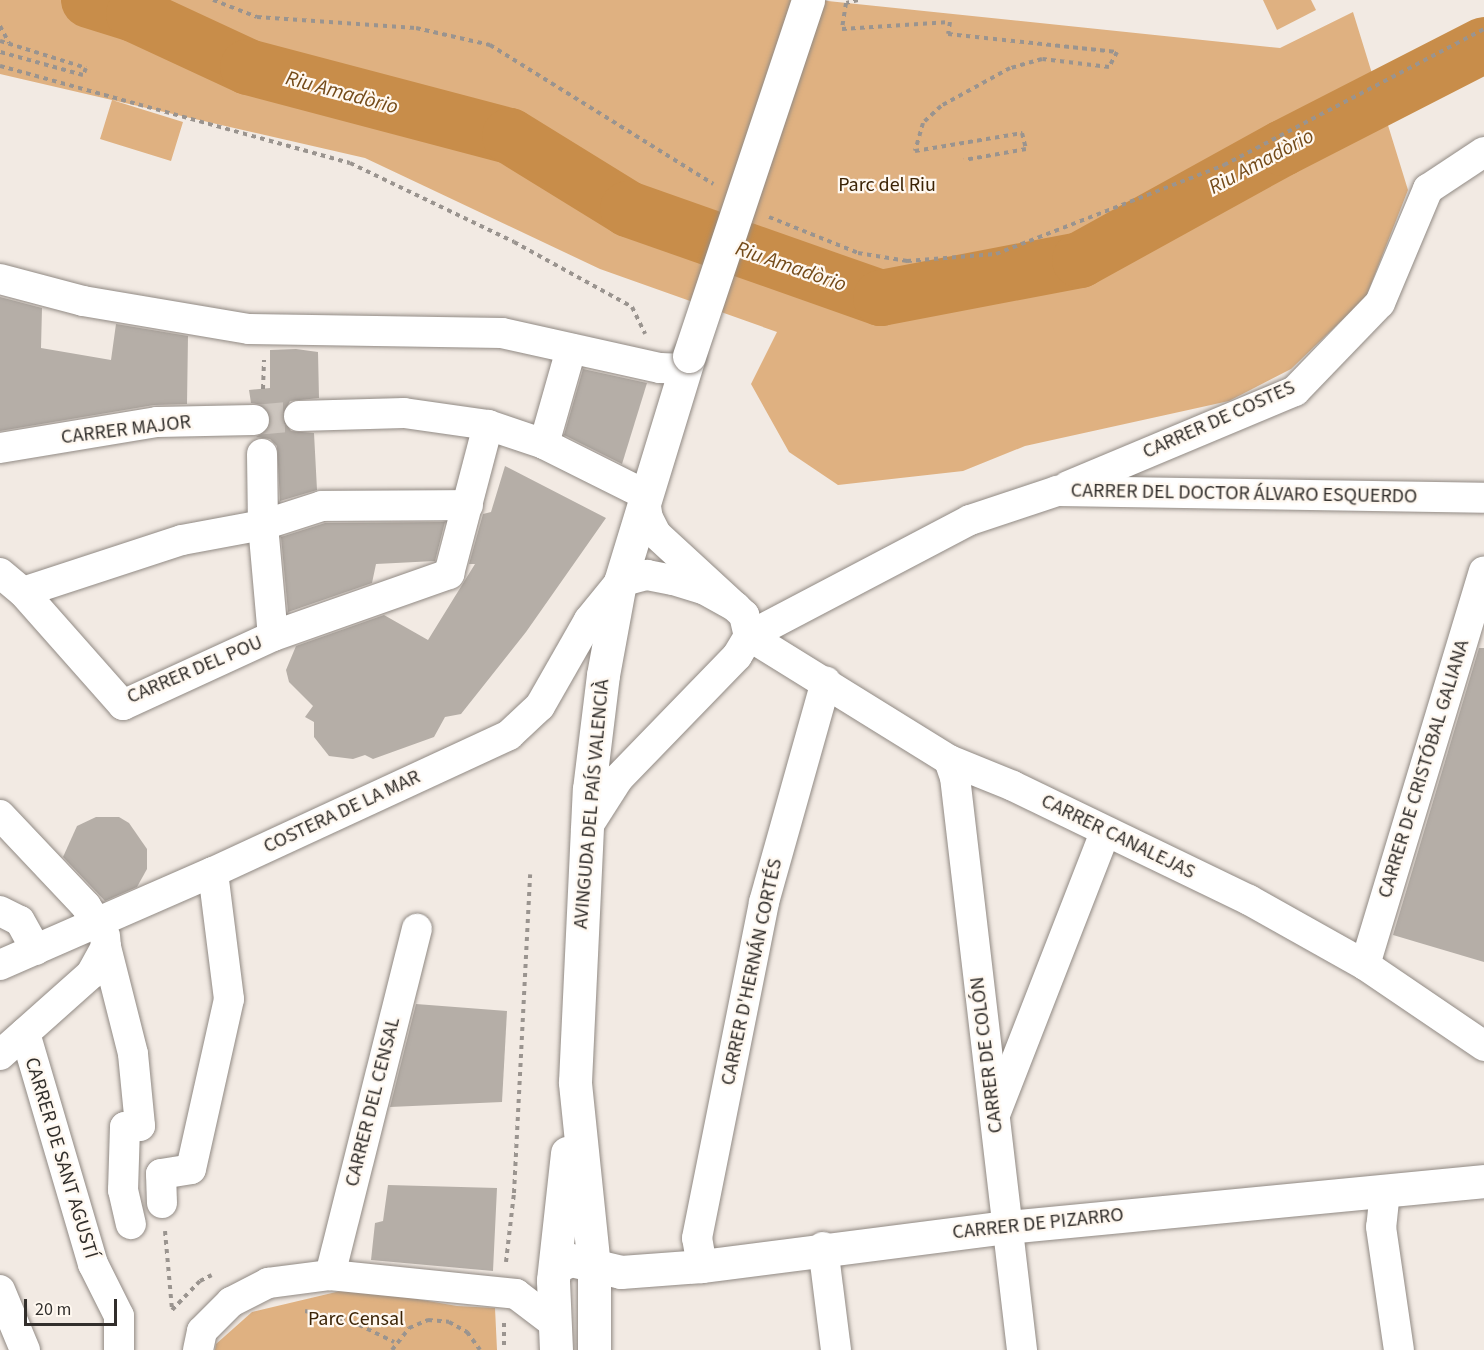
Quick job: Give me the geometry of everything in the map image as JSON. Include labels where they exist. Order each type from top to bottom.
[{"type":"main road","name":"AVINGUDA DEL PAÍS VALENCIÀ","points":[[594,1350],[594,1267],[575,1082],[586,829],[603,675],[620,582],[678,364],[808,0]]},
{"type":"main road","points":[[555,1336],[555,1267],[575,1082]]},
{"type":"main road","name":"CARRER DE PIZARRO","points":[[555,1267],[571,1260],[621,1272],[702,1266],[823,1248],[1007,1227],[1484,1181]]},
{"type":"street","name":"CARRER DE COSTES","points":[[1057,491],[1294,391],[1380,303],[1428,189],[1484,152]]},
{"type":"street","points":[[0,279],[83,301],[249,329],[502,333],[571,349],[678,364]]},
{"type":"street","points":[[544,444],[571,349]]},
{"type":"street","points":[[299,416],[404,413],[488,425],[544,444],[644,494],[648,518],[656,534],[736,607],[748,624],[749,636],[730,664],[618,779],[586,829]]},
{"type":"street","name":"CARRER MAJOR","points":[[0,448],[157,422],[254,420]]},
{"type":"street","points":[[262,454],[263,525],[273,636],[449,574],[488,425]]},
{"type":"street","name":"CARRER DEL DOCTOR ÁLVARO ESQUERDO","points":[[749,636],[970,520],[1057,491],[1484,498]]},
{"type":"street","points":[[0,573],[23,592],[182,540],[263,525],[322,506],[468,506]]},
{"type":"street","name":"CARRER DE CRISTÓBAL GALIANA","points":[[1365,965],[1484,572]]},
{"type":"street","points":[[620,582],[647,575],[673,580],[705,590],[736,607]]},
{"type":"street","name":"COSTERA DE LA MAR","points":[[0,964],[36,950],[102,930],[213,872],[509,735],[540,706],[589,620],[620,582]]},
{"type":"street","name":"CARRER DEL POU","points":[[23,592],[123,705],[273,636]]},
{"type":"street","name":"CARRER CANALEJAS","points":[[749,636],[949,760],[1013,786],[1249,900],[1365,965],[1484,1046]]},
{"type":"street","name":"CARRER D'HERNÁN CORTÉS","points":[[702,1266],[697,1238],[764,902],[826,682]]},
{"type":"street","name":"CARRER DE COLÓN","points":[[949,760],[955,777],[1022,1350]]},
{"type":"street","points":[[0,815],[86,906],[102,930],[134,1054],[140,1126],[125,1127],[127,1152],[123,1190],[131,1224]]},
{"type":"street","points":[[994,1115],[1105,832]]},
{"type":"street","points":[[162,1203],[161,1174],[191,1169],[229,999],[213,872]]},
{"type":"street","points":[[0,911],[20,921],[36,950]]},
{"type":"street","name":"CARRER DEL CENSAL","points":[[330,1275],[417,929]]},
{"type":"street","points":[[0,1054],[91,974],[102,930]]},
{"type":"street","name":"CARRER DE SANT AGUSTÍ","points":[[25,1033],[93,1264],[119,1316],[119,1350]]},
{"type":"street","points":[[1385,1191],[1381,1227],[1399,1350]]},
{"type":"street","points":[[823,1248],[836,1350]]},
{"type":"street","points":[[198,1350],[202,1331],[231,1302],[268,1282],[330,1275],[510,1294],[531,1288],[555,1267]]},
{"type":"street","points":[[0,1290],[25,1350]]},
{"type":"street","points":[[510,1294],[555,1336]]},
{"type":"path","points":[[213,0],[257,17],[416,28],[490,45],[723,190]]},
{"type":"path","points":[[858,0],[846,3],[842,29],[950,22],[948,34],[1117,52],[1109,67],[1042,59],[1011,68],[941,106],[923,123],[915,151],[1022,133],[1026,149],[964,160]]},
{"type":"path","points":[[0,26],[10,44]]},
{"type":"path","points":[[764,214],[858,253],[907,261],[996,254],[1224,165],[1484,29]]},
{"type":"path","points":[[0,41],[86,68],[83,75],[0,52]]},
{"type":"path","points":[[0,66],[350,163],[514,242],[632,307],[678,364]]},
{"type":"path","points":[[504,1350],[510,1294],[530,874]]},
{"type":"path","points":[[162,1203],[172,1310],[200,1281],[220,1272]]},
{"type":"path","points":[[301,1310],[351,1321],[394,1342]]},
{"type":"path","points":[[392,1350],[394,1342],[409,1328],[428,1320],[449,1322],[467,1332],[480,1350]]},
{"type":"green space","name":"Parc del Riu","points":[[0,0],[818,0],[1280,48],[1353,12],[1408,190],[1366,297],[1291,369],[1229,401],[1025,446],[963,471],[838,485],[789,452],[751,384],[777,332],[600,269],[365,158],[0,74]]},
{"type":"green space","points":[[1263,0],[1311,0],[1316,10],[1277,30]]},
{"type":"green space","points":[[112,100],[183,122],[171,161],[100,139]]},
{"type":"green space","name":"Parc Censal","points":[[353,1288],[457,1306],[495,1308],[497,1350],[215,1350],[216,1344],[252,1312]]},
{"type":"building","points":[[0,297],[42,308],[41,348],[111,360],[116,324],[188,336],[187,404],[154,405],[0,431]]},
{"type":"building","points":[[296,349],[318,352],[319,398],[290,401],[282,417],[291,431],[314,433],[317,490],[280,501],[277,446],[270,439],[256,437],[269,429],[271,419],[263,405],[251,403],[249,390],[270,388],[270,350]]},
{"type":"building","points":[[583,369],[647,383],[622,464],[564,435]]},
{"type":"building","points":[[505,466],[606,518],[526,632],[461,714],[445,717],[434,737],[373,759],[365,755],[353,759],[329,756],[314,737],[314,722],[305,717],[313,706],[289,682],[286,670],[296,646],[384,615],[428,640],[475,564],[469,564],[483,514],[491,512]]},
{"type":"building","points":[[445,522],[435,561],[376,564],[372,583],[288,612],[281,537],[325,523]]},
{"type":"building","points":[[1479,648],[1484,648],[1484,962],[1393,935]]},
{"type":"building","points":[[96,817],[119,817],[129,823],[147,849],[147,869],[137,887],[105,901],[63,857],[77,826]]},
{"type":"building","points":[[416,1004],[507,1011],[502,1102],[390,1107]]},
{"type":"building","points":[[388,1185],[497,1188],[493,1271],[371,1260],[375,1223],[383,1221]]},
{"type":"waterway","name":"Riu Amadòrio","points":[[89,0],[134,14],[248,67],[510,136],[628,209],[881,298],[1080,260],[1283,148],[1484,45]]},
{"type":"tunnel","points":[[254,420],[299,416]]}]
